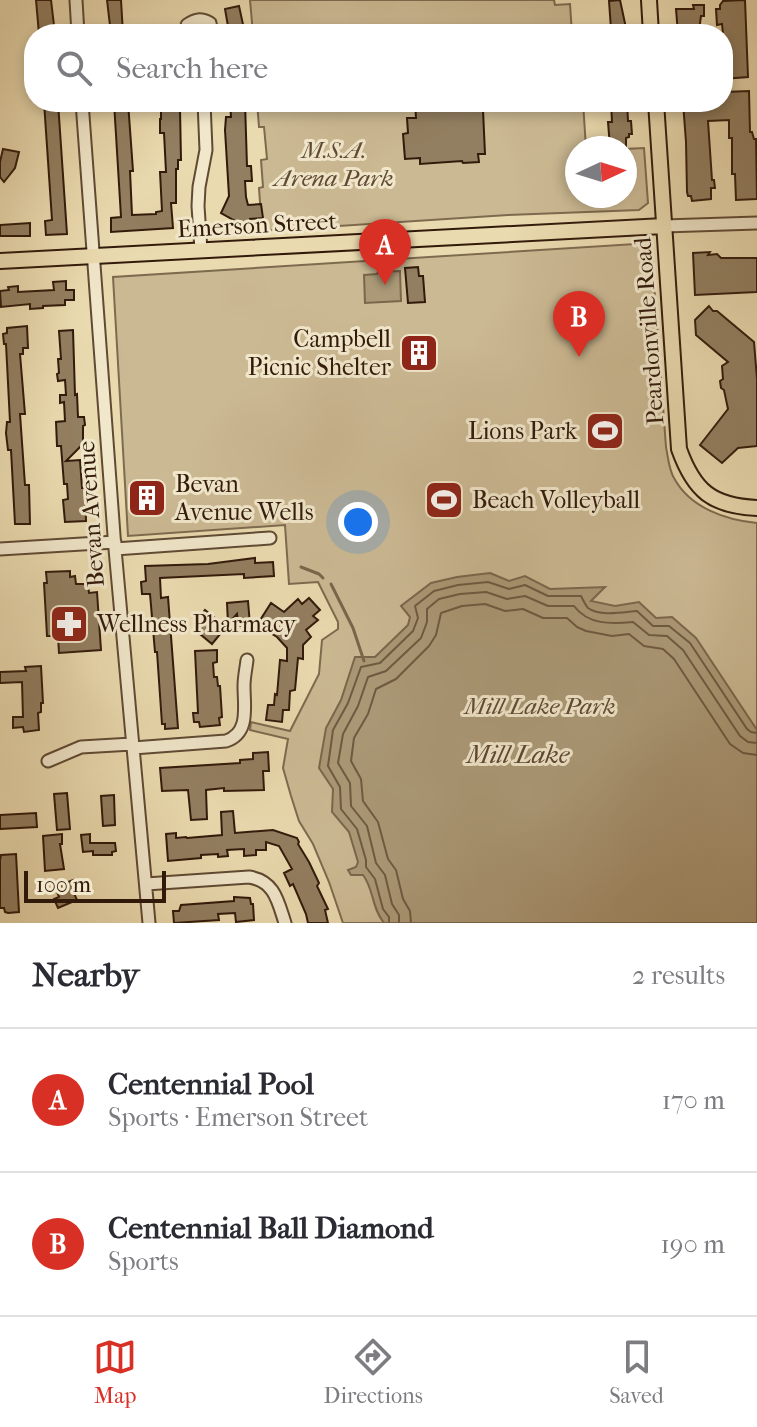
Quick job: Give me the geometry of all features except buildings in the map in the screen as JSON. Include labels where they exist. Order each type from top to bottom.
[{"type":"main road","points":[[649,0],[650,24]]},
{"type":"main road","name":"Peardonville Road","points":[[657,112],[679,449],[687,472],[698,487],[716,500],[739,507],[757,508]]},
{"type":"main road","name":"Emerson Street","points":[[0,261],[664,226]]},
{"type":"street","points":[[76,0],[77,24]]},
{"type":"street","points":[[188,24],[203,20],[210,24]]},
{"type":"street","name":"Bevan Avenue","points":[[83,112],[115,546],[149,923]]},
{"type":"street","points":[[201,250],[198,206],[206,150],[204,112]]},
{"type":"street","name":"Emerson Street","points":[[664,226],[757,223]]},
{"type":"street","points":[[0,549],[270,538]]},
{"type":"street","points":[[48,761],[81,747],[233,739],[244,717],[247,660]]},
{"type":"street","points":[[146,884],[259,878],[274,893],[285,923]]},
{"type":"green space","points":[[250,0],[554,0],[555,5],[570,4],[571,24],[252,24]]},
{"type":"green space","name":"M.S.A. Arena Park","points":[[258,112],[584,112],[585,136],[565,136],[565,208],[637,208],[637,148],[644,148],[648,203],[639,210],[262,231],[259,188],[263,187],[261,160],[267,159],[264,127],[259,127]]},
{"type":"green space","name":"Mill Lake Park","points":[[651,243],[666,447],[671,471],[681,488],[699,505],[733,519],[757,523],[757,923],[343,923],[329,882],[313,844],[299,821],[291,796],[283,768],[288,739],[250,730],[251,722],[290,731],[319,674],[322,640],[338,629],[338,622],[318,582],[289,584],[285,525],[128,536],[113,277]]},
{"type":"water","points":[[400,271],[401,301],[365,303],[364,275]]},
{"type":"water","name":"Mill Lake","points":[[490,573],[509,581],[525,576],[550,589],[605,587],[591,601],[615,606],[639,602],[656,618],[672,617],[696,638],[757,730],[757,923],[384,923],[363,875],[351,875],[348,870],[356,867],[358,862],[349,832],[332,812],[333,789],[319,768],[326,728],[341,700],[355,657],[375,657],[408,625],[410,617],[401,606],[431,583]]},
{"type":"waterway","points":[[301,567],[323,578]]},
{"type":"waterway","points":[[331,584],[353,628],[364,661]]},
{"type":"place","name":"Centennial Pool","points":[[385,285]]},
{"type":"place","name":"Campbell Picnic Shelter","points":[[419,353]]},
{"type":"place","name":"Centennial Ball Diamond","points":[[579,357]]},
{"type":"place","name":"Lions Park","points":[[605,431]]},
{"type":"place","name":"Bevan Avenue Wells","points":[[147,498]]},
{"type":"place","name":"Beach Volleyball","points":[[444,500]]},
{"type":"place","name":"Wellness Pharmacy","points":[[69,624]]}]
